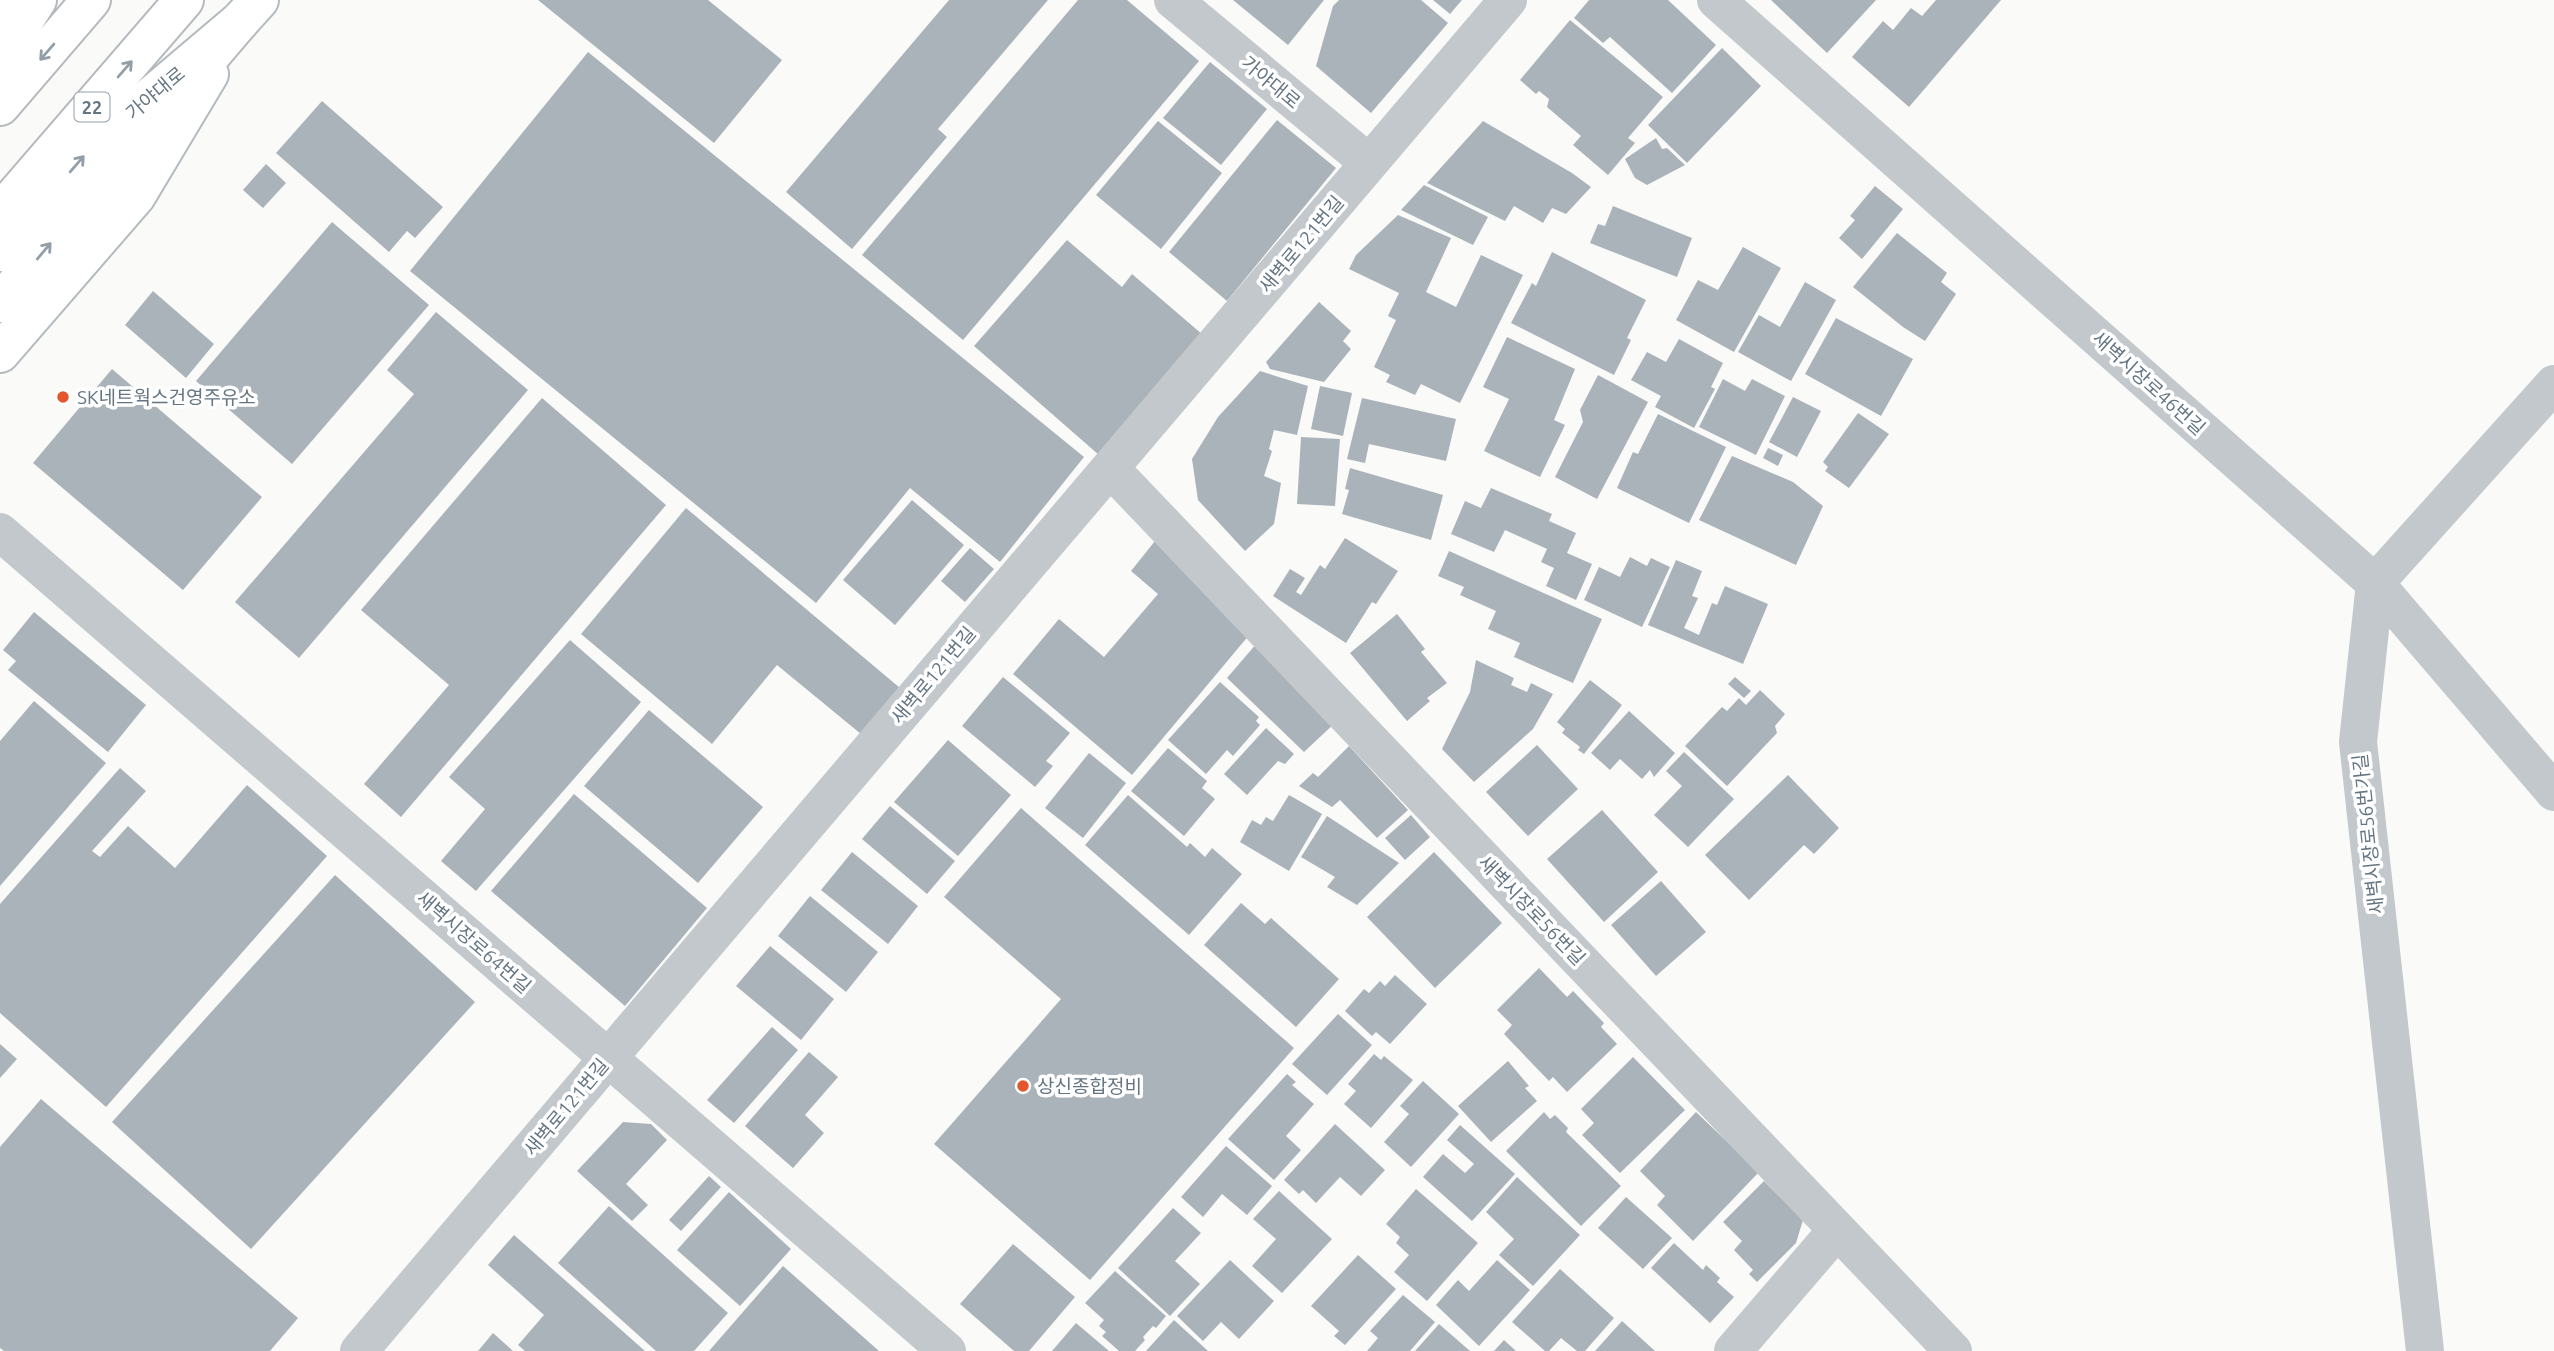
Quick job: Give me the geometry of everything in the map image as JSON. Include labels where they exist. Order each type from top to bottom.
[{"type":"main road","points":[[0,18],[15,0]]},
{"type":"main road","points":[[0,59],[37,0]]},
{"type":"main road","points":[[0,106],[91,0]]},
{"type":"main road","name":"22","points":[[0,213],[184,0]]},
{"type":"main road","points":[[0,303],[249,11]]},
{"type":"main road","points":[[0,353],[136,196],[249,11]]},
{"type":"main road","name":"가야대로","points":[[0,253],[90,148],[249,11]]},
{"type":"street","name":"가야대로","points":[[1173,0],[1369,163]]},
{"type":"street","name":"새벽로121번길","points":[[359,1351],[1508,0]]},
{"type":"street","name":"새벽시장로46번길","points":[[1716,0],[2375,583],[2554,793]]},
{"type":"street","points":[[2375,583],[2554,383]]},
{"type":"street","name":"새벽시장로56번길","points":[[1110,468],[1953,1351]]},
{"type":"street","name":"새벽시장로64번길","points":[[0,532],[947,1351]]},
{"type":"street","name":"새벽시장로56번가길","points":[[2375,583],[2358,741],[2425,1351]]},
{"type":"street","points":[[1733,1351],[1838,1230]]},
{"type":"building","points":[[538,0],[708,0],[782,60],[714,143]]},
{"type":"building","points":[[949,0],[1048,0],[938,129],[947,137],[852,249],[786,192]]},
{"type":"building","points":[[1078,0],[1127,0],[1199,61],[963,340],[862,255]]},
{"type":"building","points":[[1233,0],[1324,0],[1288,45]]},
{"type":"building","points":[[1339,0],[1421,0],[1448,23],[1371,113],[1316,66],[1333,6]]},
{"type":"building","points":[[1433,0],[1462,0],[1450,14]]},
{"type":"building","points":[[1589,0],[1668,0],[1716,45],[1672,93],[1610,37],[1603,43],[1574,18]]},
{"type":"building","points":[[1771,0],[1876,0],[1827,53]]},
{"type":"building","points":[[1936,0],[2001,0],[1909,107],[1852,57],[1883,21],[1893,30],[1911,8],[1922,16]]},
{"type":"building","points":[[1570,20],[1663,97],[1628,138],[1635,143],[1608,175],[1573,145],[1581,136],[1547,107],[1549,99],[1539,91],[1536,94],[1520,80]]},
{"type":"building","points":[[1722,48],[1761,86],[1687,163],[1648,125]]},
{"type":"building","points":[[588,52],[1084,457],[1000,562],[910,488],[816,603],[410,271]]},
{"type":"building","points":[[1210,62],[1267,109],[1221,165],[1163,118]]},
{"type":"building","points":[[322,101],[443,207],[415,238],[407,231],[389,252],[276,153]]},
{"type":"building","points":[[1277,120],[1336,168],[1227,301],[1169,252]]},
{"type":"building","points":[[1158,121],[1222,173],[1161,249],[1096,195]]},
{"type":"building","points":[[1483,121],[1591,187],[1566,214],[1552,208],[1543,223],[1514,206],[1505,221],[1427,183]]},
{"type":"building","points":[[1656,138],[1662,149],[1667,148],[1685,165],[1647,185],[1635,178],[1625,159]]},
{"type":"building","points":[[266,164],[286,183],[263,208],[243,190]]},
{"type":"building","points":[[1424,185],[1488,217],[1473,245],[1401,210]]},
{"type":"building","points":[[1875,186],[1903,209],[1862,259],[1839,238],[1855,220],[1850,216]]},
{"type":"building","points":[[1613,206],[1692,238],[1677,277],[1590,243],[1598,224],[1605,226]]},
{"type":"building","points":[[1398,215],[1451,238],[1426,292],[1456,307],[1481,255],[1523,275],[1460,403],[1421,384],[1415,395],[1386,382],[1390,375],[1374,367],[1396,320],[1388,316],[1399,293],[1349,269],[1356,255]]},
{"type":"building","points":[[332,222],[429,305],[292,464],[196,381]]},
{"type":"building","points":[[1897,233],[1947,273],[1941,282],[1956,294],[1925,341],[1853,287]]},
{"type":"building","points":[[1067,240],[1122,287],[1132,274],[1203,335],[1099,455],[974,346]]},
{"type":"building","points":[[1743,247],[1781,268],[1734,352],[1676,320],[1698,280],[1718,290]]},
{"type":"building","points":[[1552,252],[1646,300],[1627,338],[1631,340],[1614,375],[1511,323],[1532,283],[1536,286]]},
{"type":"building","points":[[1805,282],[1836,300],[1791,381],[1738,352],[1759,315],[1780,327]]},
{"type":"building","points":[[153,291],[214,344],[186,378],[125,325]]},
{"type":"building","points":[[1319,302],[1351,331],[1343,341],[1351,349],[1324,382],[1270,369],[1266,362]]},
{"type":"building","points":[[436,312],[528,390],[299,658],[235,602],[414,394],[387,370]]},
{"type":"building","points":[[1836,318],[1913,359],[1881,416],[1805,374]]},
{"type":"building","points":[[1507,337],[1575,369],[1554,420],[1565,425],[1540,477],[1484,451],[1509,399],[1483,387]]},
{"type":"building","points":[[1679,339],[1723,363],[1711,387],[1715,389],[1694,428],[1655,407],[1661,396],[1631,380],[1647,352],[1666,362]]},
{"type":"building","points":[[112,369],[262,497],[183,590],[33,463]]},
{"type":"building","points":[[1260,371],[1308,386],[1297,435],[1274,430],[1269,449],[1272,451],[1264,476],[1281,483],[1274,524],[1245,551],[1198,500],[1192,459],[1218,417]]},
{"type":"building","points":[[1598,375],[1648,402],[1597,499],[1555,477],[1583,422],[1580,410]]},
{"type":"building","points":[[1723,379],[1745,391],[1752,379],[1785,396],[1756,455],[1699,427]]},
{"type":"building","points":[[1320,386],[1352,393],[1343,436],[1311,429]]},
{"type":"building","points":[[1793,397],[1821,411],[1797,457],[1769,442]]},
{"type":"building","points":[[542,398],[666,505],[401,817],[364,784],[449,685],[361,610]]},
{"type":"building","points":[[1362,398],[1456,419],[1446,461],[1369,444],[1365,463],[1347,459]]},
{"type":"building","points":[[1858,413],[1889,434],[1849,488],[1825,471],[1828,467],[1823,462]]},
{"type":"building","points":[[1658,414],[1726,447],[1689,523],[1617,488],[1633,452],[1638,454]]},
{"type":"building","points":[[1301,437],[1340,439],[1335,506],[1297,504]]},
{"type":"building","points":[[1768,448],[1783,455],[1778,466],[1763,458]]},
{"type":"building","points":[[1732,456],[1793,482],[1823,506],[1796,565],[1699,520]]},
{"type":"building","points":[[1350,468],[1443,495],[1431,540],[1342,514],[1349,490],[1345,489]]},
{"type":"building","points":[[1491,488],[1552,514],[1549,521],[1576,533],[1567,553],[1592,564],[1576,600],[1546,586],[1554,568],[1541,562],[1547,549],[1505,530],[1494,552],[1451,534],[1465,501],[1481,508]]},
{"type":"building","points":[[912,500],[964,545],[895,625],[843,580]]},
{"type":"building","points":[[686,508],[900,688],[861,734],[777,665],[712,744],[581,634]]},
{"type":"building","points":[[1345,538],[1398,571],[1376,604],[1372,602],[1346,643],[1273,596],[1290,569],[1305,578],[1296,592],[1301,595],[1320,565],[1325,569]]},
{"type":"building","points":[[1155,541],[1250,634],[1132,775],[1013,674],[1059,619],[1104,657],[1158,594],[1131,571]]},
{"type":"building","points":[[970,548],[994,569],[965,602],[941,581]]},
{"type":"building","points":[[1449,551],[1602,619],[1573,683],[1514,657],[1520,643],[1488,629],[1496,611],[1460,595],[1464,587],[1438,576]]},
{"type":"building","points":[[1630,557],[1647,566],[1651,558],[1670,567],[1642,627],[1584,600],[1599,567],[1620,577]]},
{"type":"building","points":[[1676,560],[1702,571],[1692,596],[1698,598],[1684,628],[1699,635],[1712,603],[1717,605],[1725,586],[1768,604],[1743,664],[1648,625]]},
{"type":"building","points":[[34,612],[146,705],[108,752],[8,670],[16,661],[3,650]]},
{"type":"building","points":[[1397,614],[1425,649],[1421,652],[1447,683],[1427,698],[1430,701],[1407,721],[1350,653]]},
{"type":"building","points":[[570,640],[641,702],[476,891],[441,861],[485,809],[449,777]]},
{"type":"building","points":[[1257,643],[1337,721],[1304,752],[1227,678]]},
{"type":"building","points":[[1476,660],[1514,678],[1511,685],[1527,692],[1531,683],[1553,694],[1533,729],[1474,782],[1442,749],[1470,692]]},
{"type":"building","points":[[1003,677],[1070,733],[1046,761],[1053,766],[1035,787],[962,726]]},
{"type":"building","points":[[1735,677],[1751,691],[1744,698],[1728,684]]},
{"type":"building","points":[[1590,680],[1622,705],[1584,754],[1578,750],[1580,747],[1562,733],[1565,729],[1557,722]]},
{"type":"building","points":[[1220,682],[1259,717],[1256,721],[1260,725],[1233,756],[1227,750],[1206,774],[1168,740]]},
{"type":"building","points":[[1760,690],[1785,714],[1775,726],[1777,733],[1727,786],[1685,746],[1722,707],[1727,711],[1739,698],[1746,705]]},
{"type":"building","points":[[34,701],[106,763],[0,886],[0,741]]},
{"type":"building","points":[[649,710],[763,807],[698,883],[584,786]]},
{"type":"building","points":[[1629,711],[1675,753],[1654,777],[1650,770],[1642,779],[1620,759],[1610,770],[1591,753]]},
{"type":"building","points":[[1266,728],[1294,754],[1285,764],[1278,761],[1247,795],[1224,774]]},
{"type":"building","points":[[948,740],[1011,795],[958,856],[894,802]]},
{"type":"building","points":[[1537,745],[1578,789],[1528,836],[1486,792]]},
{"type":"building","points":[[1349,746],[1408,810],[1377,838],[1340,800],[1332,807],[1299,786],[1313,773],[1318,777]]},
{"type":"building","points":[[1168,748],[1207,781],[1202,788],[1215,799],[1184,836],[1131,791]]},
{"type":"building","points":[[1684,752],[1734,799],[1688,847],[1654,815],[1682,786],[1666,771]]},
{"type":"building","points":[[1089,753],[1126,783],[1083,838],[1045,808]]},
{"type":"building","points":[[120,768],[146,791],[92,851],[100,857],[128,826],[175,868],[247,785],[327,856],[106,1107],[0,1013],[0,904]]},
{"type":"building","points":[[1788,775],[1839,828],[1814,854],[1804,845],[1749,900],[1705,855]]},
{"type":"building","points":[[574,794],[707,908],[625,1006],[491,891]]},
{"type":"building","points":[[1128,795],[1187,847],[1190,843],[1205,857],[1212,848],[1242,874],[1189,935],[1085,845]]},
{"type":"building","points":[[1289,795],[1322,814],[1289,871],[1240,842],[1252,820],[1261,825],[1266,817],[1273,821]]},
{"type":"building","points":[[890,806],[955,861],[927,894],[862,839]]},
{"type":"building","points":[[1021,808],[1294,1048],[1090,1280],[934,1144],[1061,999],[944,897]]},
{"type":"building","points":[[1602,810],[1658,872],[1604,922],[1547,859]]},
{"type":"building","points":[[1411,815],[1430,837],[1405,860],[1385,838]]},
{"type":"building","points":[[1327,816],[1399,863],[1357,905],[1327,887],[1335,877],[1301,857]]},
{"type":"building","points":[[852,852],[918,906],[888,944],[821,890]]},
{"type":"building","points":[[1434,852],[1502,923],[1435,988],[1367,917]]},
{"type":"building","points":[[335,875],[475,1002],[251,1249],[112,1122]]},
{"type":"building","points":[[1661,881],[1706,932],[1656,976],[1611,925]]},
{"type":"building","points":[[810,896],[878,952],[846,992],[778,936]]},
{"type":"building","points":[[1241,903],[1265,924],[1271,918],[1339,979],[1296,1027],[1204,945]]},
{"type":"building","points":[[770,946],[834,999],[801,1040],[736,986]]},
{"type":"building","points":[[1539,968],[1567,997],[1573,991],[1604,1023],[1601,1027],[1617,1044],[1567,1092],[1553,1077],[1549,1081],[1504,1034],[1512,1025],[1497,1010]]},
{"type":"building","points":[[1395,975],[1427,1004],[1390,1044],[1376,1032],[1372,1036],[1345,1011],[1364,989],[1369,993],[1380,981],[1385,986]]},
{"type":"building","points":[[1338,1014],[1372,1045],[1327,1095],[1292,1064]]},
{"type":"building","points":[[772,1027],[798,1050],[734,1123],[707,1100]]},
{"type":"building","points":[[0,1044],[17,1059],[0,1078]]},
{"type":"building","points":[[809,1052],[838,1077],[805,1115],[824,1133],[793,1168],[745,1126]]},
{"type":"building","points":[[1374,1054],[1381,1060],[1384,1056],[1413,1080],[1371,1128],[1344,1104],[1356,1091],[1348,1084]]},
{"type":"building","points":[[1633,1057],[1685,1110],[1620,1173],[1582,1135],[1594,1123],[1581,1109]]},
{"type":"building","points":[[1508,1061],[1529,1086],[1525,1088],[1537,1101],[1491,1142],[1458,1106]]},
{"type":"building","points":[[1287,1074],[1296,1082],[1292,1085],[1314,1104],[1286,1136],[1301,1150],[1274,1180],[1228,1139]]},
{"type":"building","points":[[1423,1081],[1459,1114],[1411,1167],[1384,1142],[1409,1114],[1400,1106]]},
{"type":"building","points":[[41,1099],[298,1318],[270,1351],[4,1351],[0,1348],[0,1147]]},
{"type":"building","points":[[1544,1112],[1550,1119],[1555,1115],[1568,1128],[1566,1132],[1621,1186],[1581,1226],[1506,1151]]},
{"type":"building","points":[[1696,1112],[1759,1172],[1693,1241],[1657,1205],[1665,1196],[1640,1171]]},
{"type":"building","points":[[623,1122],[651,1124],[667,1140],[626,1184],[648,1205],[632,1221],[577,1171]]},
{"type":"building","points":[[1335,1124],[1385,1170],[1361,1196],[1340,1177],[1316,1203],[1303,1190],[1299,1194],[1284,1180]]},
{"type":"building","points":[[1460,1125],[1515,1174],[1472,1221],[1423,1177],[1443,1154],[1465,1173],[1474,1164],[1447,1140]]},
{"type":"building","points":[[1226,1146],[1272,1186],[1247,1215],[1222,1194],[1203,1217],[1181,1197]]},
{"type":"building","points":[[709,1176],[721,1187],[681,1231],[669,1220]]},
{"type":"building","points":[[1517,1177],[1580,1235],[1533,1286],[1499,1255],[1514,1239],[1486,1212]]},
{"type":"building","points":[[1764,1181],[1803,1220],[1796,1243],[1757,1282],[1749,1274],[1753,1270],[1734,1250],[1742,1241],[1723,1222]]},
{"type":"building","points":[[1416,1189],[1478,1243],[1427,1301],[1394,1272],[1409,1255],[1396,1243],[1400,1237],[1386,1224]]},
{"type":"building","points":[[1279,1191],[1332,1239],[1282,1293],[1252,1266],[1276,1239],[1253,1219]]},
{"type":"building","points":[[729,1192],[791,1249],[740,1306],[677,1250]]},
{"type":"building","points":[[1626,1197],[1672,1238],[1643,1269],[1598,1228]]},
{"type":"building","points":[[609,1206],[728,1313],[694,1351],[656,1351],[558,1263]]},
{"type":"building","points":[[1173,1208],[1201,1233],[1175,1261],[1200,1284],[1170,1316],[1118,1268]]},
{"type":"building","points":[[514,1235],[645,1351],[525,1351],[518,1345],[544,1315],[488,1265]]},
{"type":"building","points":[[1674,1243],[1703,1270],[1706,1265],[1720,1278],[1717,1282],[1734,1297],[1710,1323],[1651,1268]]},
{"type":"building","points":[[1013,1244],[1075,1297],[1029,1351],[1014,1351],[960,1304]]},
{"type":"building","points":[[1358,1255],[1396,1289],[1345,1345],[1334,1336],[1339,1331],[1311,1306]]},
{"type":"building","points":[[1230,1260],[1274,1301],[1239,1339],[1221,1322],[1203,1341],[1177,1316]]},
{"type":"building","points":[[1497,1260],[1530,1290],[1479,1346],[1436,1305],[1458,1280],[1469,1291]]},
{"type":"building","points":[[783,1266],[879,1351],[709,1351]]},
{"type":"building","points":[[1560,1269],[1614,1318],[1585,1351],[1577,1351],[1561,1338],[1549,1351],[1545,1351],[1512,1322]]},
{"type":"building","points":[[1115,1271],[1166,1316],[1156,1328],[1153,1326],[1143,1337],[1145,1340],[1135,1351],[1119,1351],[1102,1336],[1106,1332],[1099,1326],[1104,1320],[1085,1303]]},
{"type":"building","points":[[1403,1295],[1435,1322],[1410,1351],[1367,1351],[1378,1338],[1370,1331]]},
{"type":"building","points":[[1174,1320],[1208,1351],[1146,1351]]},
{"type":"building","points":[[1622,1321],[1655,1351],[1595,1351]]},
{"type":"building","points":[[1076,1323],[1109,1351],[1052,1351]]},
{"type":"building","points":[[1439,1324],[1470,1351],[1415,1351]]},
{"type":"building","points":[[493,1333],[513,1351],[478,1351]]},
{"type":"building","points":[[1504,1340],[1516,1351],[1494,1351]]},
{"type":"place","name":"SK네트웍스건영주유소","points":[[63,397]]},
{"type":"place","name":"상신종합정비","points":[[1023,1086]]}]
